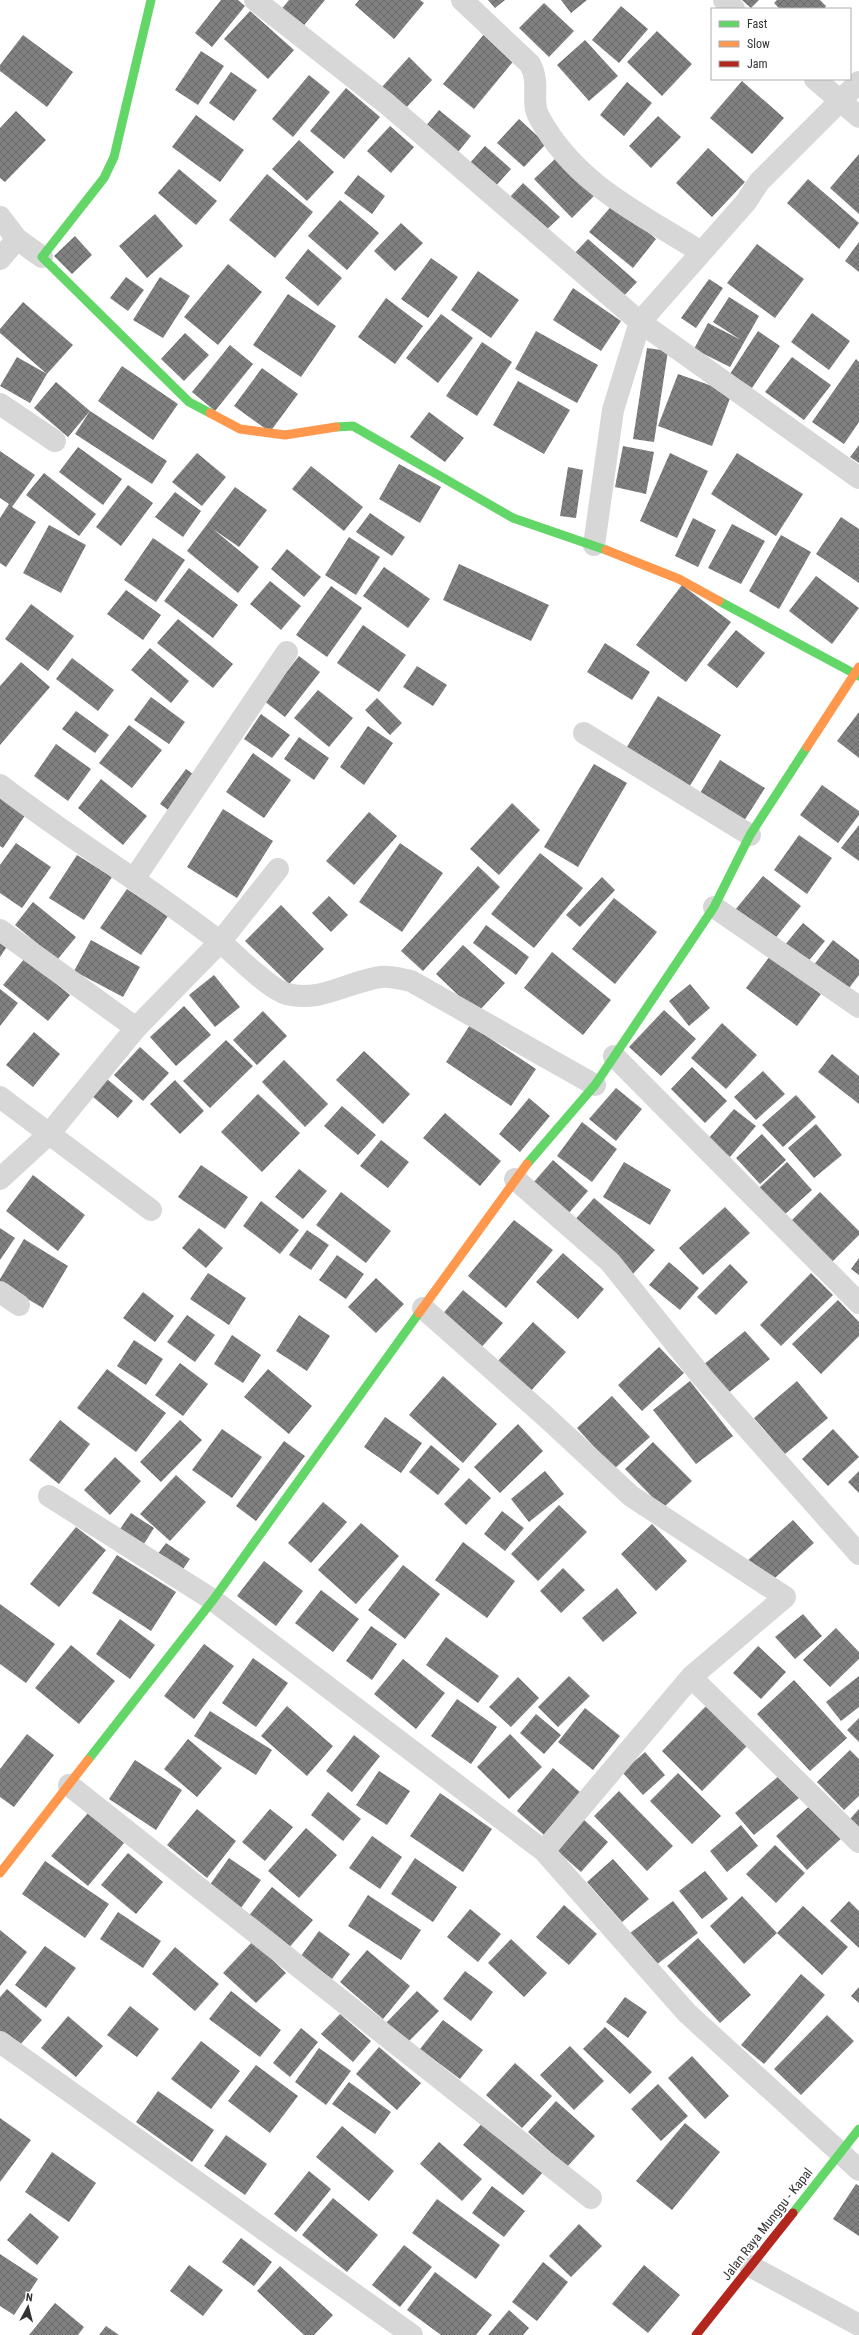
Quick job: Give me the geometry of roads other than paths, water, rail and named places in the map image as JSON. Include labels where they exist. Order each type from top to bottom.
[{"type":"street","points":[[42,257],[104,178],[114,157],[151,0]]},
{"type":"street","points":[[255,0],[387,104],[640,322],[859,478]]},
{"type":"street","points":[[462,0],[530,64],[535,74],[536,105],[538,115],[562,153],[586,177],[606,193],[701,252]]},
{"type":"street","points":[[724,0],[733,8]]},
{"type":"street","points":[[816,80],[859,117]]},
{"type":"street","points":[[594,545],[613,410],[640,322],[746,202],[759,182],[859,82]]},
{"type":"street","points":[[0,217],[17,239],[42,257],[189,402],[240,429],[285,435],[324,427],[353,426],[513,518],[594,545],[679,579],[858,672],[750,835],[714,907],[595,1084],[515,1179],[213,1600],[0,1873]]},
{"type":"street","points":[[0,259],[17,239]]},
{"type":"street","points":[[0,404],[55,441]]},
{"type":"street","points":[[134,879],[287,652]]},
{"type":"street","points":[[584,733],[750,835]]},
{"type":"street","points":[[0,785],[41,816],[134,879],[220,942],[272,985],[285,993],[312,997],[381,977],[411,981],[595,1084]]},
{"type":"street","points":[[0,1179],[49,1134],[136,1028],[220,942],[278,869]]},
{"type":"street","points":[[714,907],[859,1007]]},
{"type":"street","points":[[0,930],[136,1028]]},
{"type":"street","points":[[614,1056],[859,1303]]},
{"type":"street","points":[[0,1097],[151,1210]]},
{"type":"street","points":[[515,1179],[610,1262],[703,1378],[859,1554]]},
{"type":"street","points":[[0,1292],[19,1305]]},
{"type":"street","points":[[423,1308],[546,1417],[631,1496],[785,1597],[691,1677],[544,1851]]},
{"type":"street","points":[[49,1496],[213,1600],[544,1851],[687,2013],[839,2154],[859,2170]]},
{"type":"street","points":[[691,1677],[859,1842]]},
{"type":"street","points":[[69,1785],[591,2198]]},
{"type":"street","points":[[0,2042],[401,2332]]},
{"type":"street","name":"Jalan Raya Munggu - Kapal","points":[[696,2335],[859,2129]]},
{"type":"street","points":[[750,2266],[859,2325]]}]
